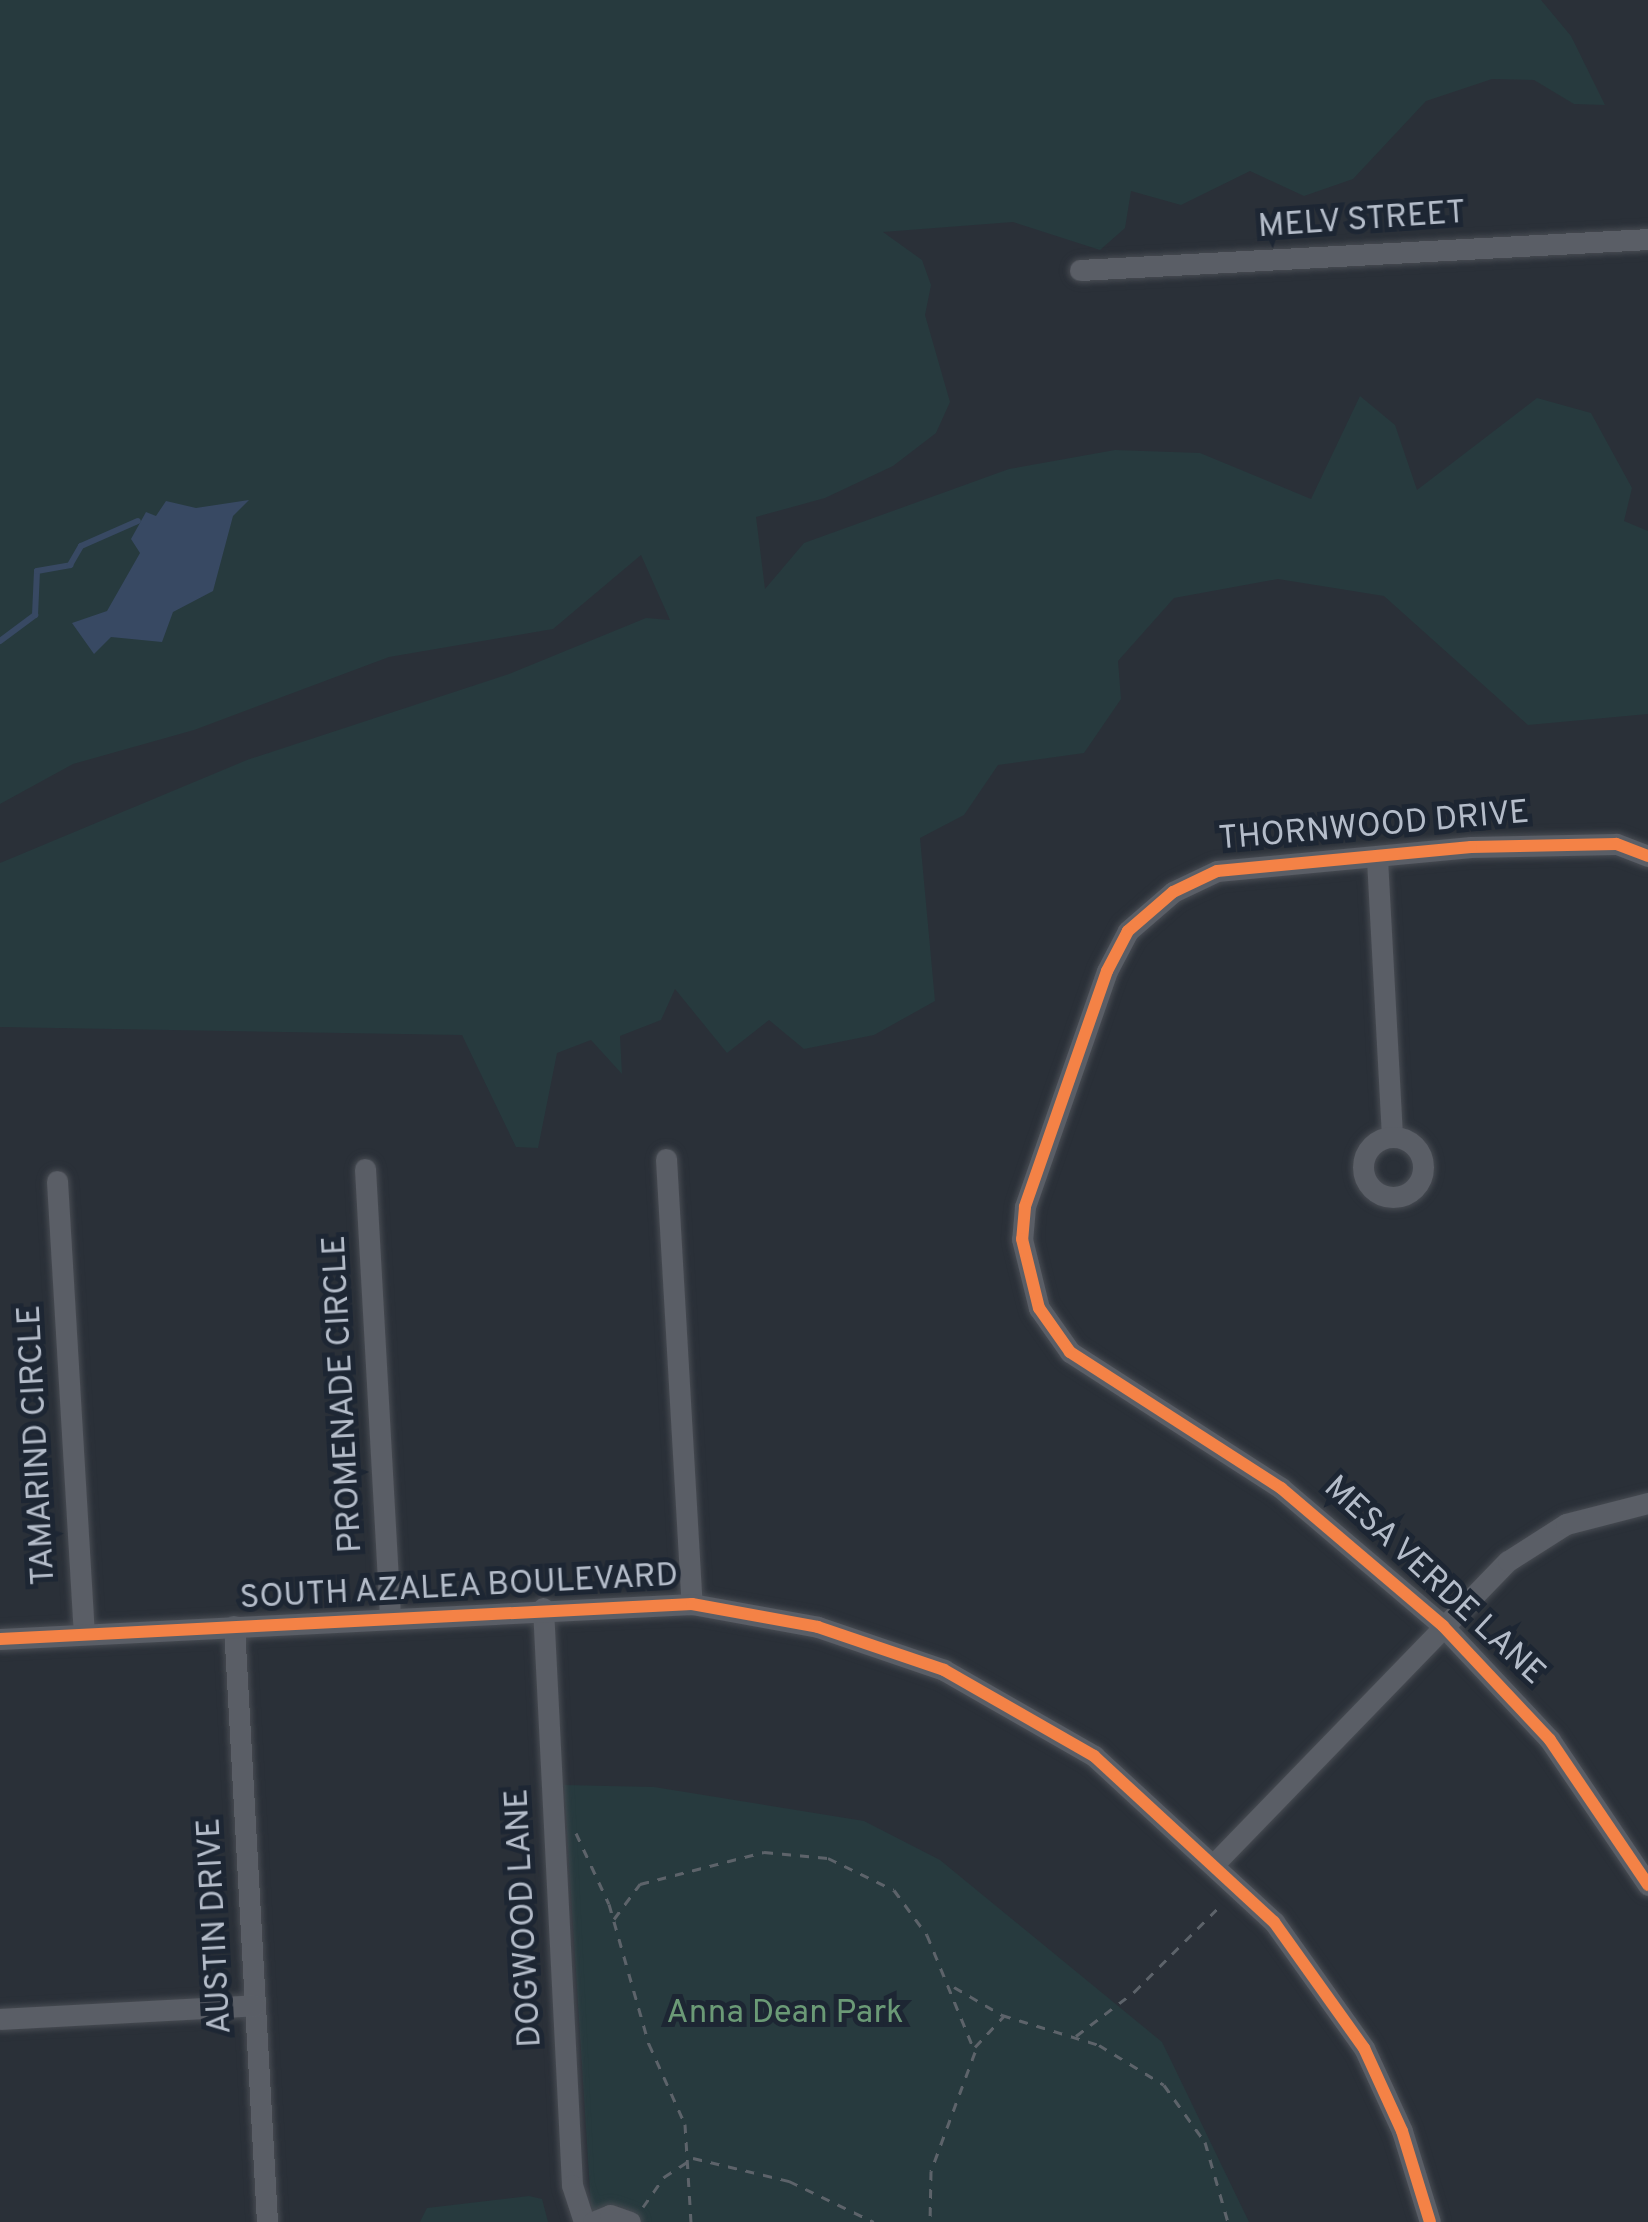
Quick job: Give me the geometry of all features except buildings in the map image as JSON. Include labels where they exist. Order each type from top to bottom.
[{"type":"street","name":"MELV STREET","points":[[1080,270],[1648,239]]},
{"type":"street","name":"THORNWOOD DRIVE","points":[[1025,1207],[1128,931],[1173,892],[1217,871],[1616,844],[1648,856]]},
{"type":"street","points":[[1377,859],[1391,1137]]},
{"type":"street","points":[[666,1159],[692,1604]]},
{"type":"street","name":"PROMENADE CIRCLE","points":[[365,1169],[390,1616]]},
{"type":"street","name":"TAMARIND CIRCLE","points":[[56,1181],[84,1634]]},
{"type":"street","name":"MESA VERDE LANE","points":[[1025,1207],[1033,1291],[1070,1352],[1281,1488],[1443,1626],[1550,1741],[1648,1885]]},
{"type":"street","points":[[1216,1862],[1443,1626],[1545,1535],[1648,1503]]},
{"type":"street","name":"SOUTH AZALEA BOULEVARD","points":[[0,1639],[692,1604],[818,1627],[978,1686],[1094,1756],[1216,1862],[1304,1960],[1364,2048],[1402,2131],[1430,2222]]},
{"type":"street","name":"DOGWOOD LANE","points":[[543,1609],[572,2185],[584,2222]]},
{"type":"street","name":"AUSTIN DRIVE","points":[[234,1626],[267,2222]]},
{"type":"street","points":[[0,2019],[255,2005]]},
{"type":"street","points":[[593,2222],[628,2221]]},
{"type":"path","points":[[572,1818],[614,1919],[649,2044],[693,2158],[691,2222]]},
{"type":"path","points":[[614,1919],[640,1884],[692,1868],[764,1852],[828,1858],[894,1889],[952,1987],[974,2049]]},
{"type":"path","points":[[1075,2038],[1221,1905]]},
{"type":"path","points":[[952,1987],[1004,2016],[1075,2038],[1143,2069],[1185,2108],[1213,2162],[1228,2222]]},
{"type":"path","points":[[930,2222],[931,2171],[974,2049],[1004,2016]]},
{"type":"path","points":[[628,2221],[693,2158]]},
{"type":"path","points":[[693,2158],[789,2181],[874,2222]]},
{"type":"green space","points":[[0,0],[1541,0],[1571,36],[1605,105],[1574,104],[1534,80],[1492,79],[1426,101],[1353,179],[1304,196],[1250,171],[1181,205],[1131,191],[1125,228],[1100,250],[1013,222],[883,232],[922,260],[931,285],[925,315],[950,402],[936,433],[893,466],[825,498],[756,517],[765,589],[804,543],[1009,469],[1115,450],[1200,453],[1311,499],[1360,396],[1395,425],[1417,490],[1537,398],[1591,413],[1632,488],[1624,521],[1648,531],[1648,714],[1528,725],[1384,596],[1278,579],[1174,598],[1118,661],[1121,699],[1084,753],[998,765],[964,815],[920,838],[935,1001],[874,1035],[804,1049],[769,1020],[727,1053],[675,989],[661,1020],[620,1036],[622,1074],[591,1040],[557,1053],[538,1148],[516,1147],[462,1035],[0,1027],[0,863],[247,760],[509,674],[646,618],[670,620],[641,555],[553,629],[389,657],[194,730],[73,764],[0,804]]},
{"type":"green space","name":"Anna Dean Park","points":[[564,1785],[654,1787],[864,1821],[940,1860],[1162,2042],[1249,2222],[592,2222]]},
{"type":"green space","points":[[529,2196],[542,2199],[548,2222],[420,2222],[427,2208]]},
{"type":"water","points":[[249,500],[233,516],[213,591],[173,612],[162,642],[111,637],[94,654],[72,623],[107,611],[140,553],[131,539],[146,512],[156,516],[166,501],[196,508]]},
{"type":"waterway","points":[[0,641],[35,615],[37,571],[70,565],[81,546],[138,521]]},
{"type":"cycle path","points":[[1648,856],[1616,844],[1471,847],[1217,871],[1173,892],[1128,931],[1107,971],[1025,1207],[1022,1239],[1039,1308],[1070,1352],[1281,1488],[1443,1626],[1550,1740],[1648,1885]]},
{"type":"cycle path","points":[[0,1639],[692,1604],[818,1627],[944,1670],[1094,1756],[1274,1922],[1364,2048],[1402,2131],[1430,2222]]}]
